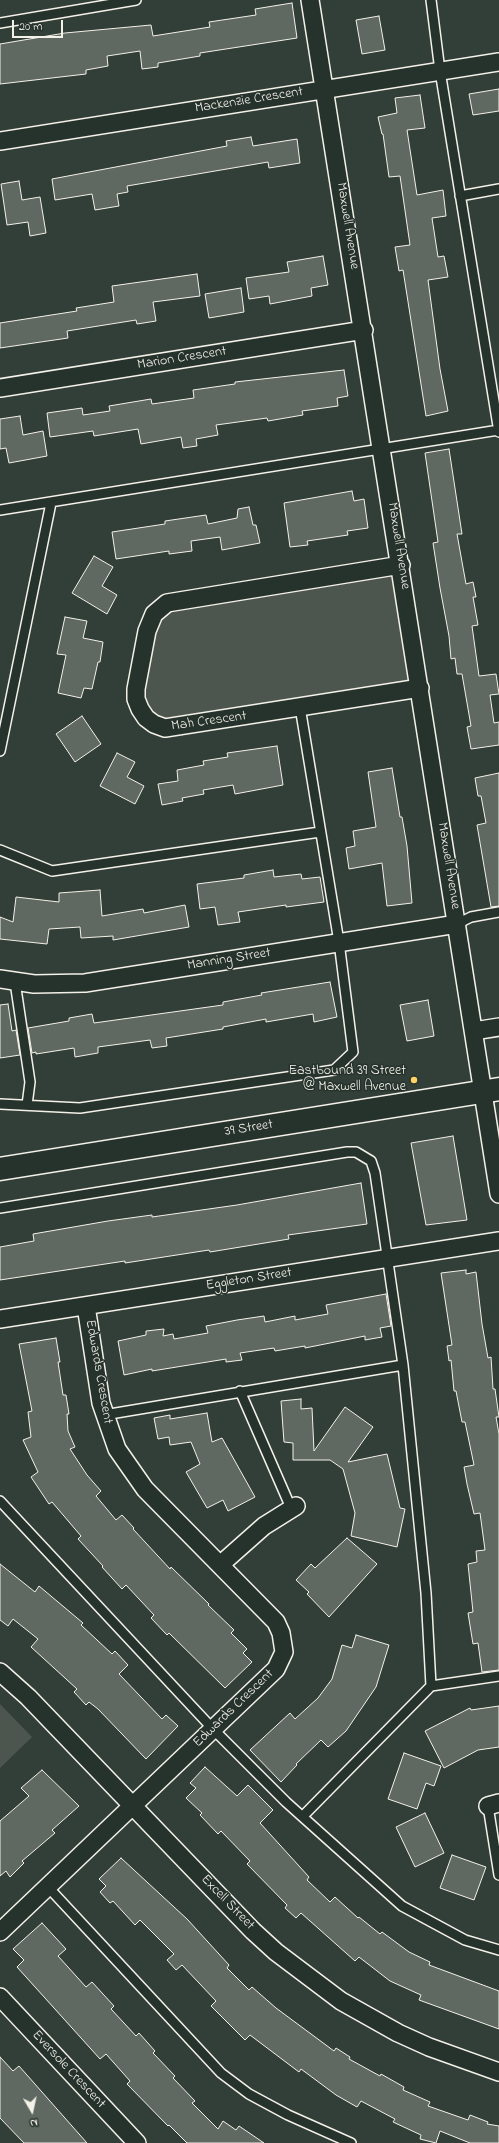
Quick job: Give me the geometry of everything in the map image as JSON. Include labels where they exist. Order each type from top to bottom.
[{"type":"street","name":"Maxwell Avenue","points":[[310,0],[364,330],[474,1031],[491,1090],[499,1194]]},
{"type":"street","name":"Mackenzie Crescent","points":[[0,141],[499,62]]},
{"type":"street","name":"Marion Crescent","points":[[0,388],[364,330]]},
{"type":"street","name":"Mah Crescent","points":[[401,564],[167,603],[154,614],[147,630],[136,689],[140,709],[154,724],[165,728],[175,728],[420,688]]},
{"type":"street","name":"Manning Street","points":[[7,980],[50,985],[85,983],[457,924]]},
{"type":"street","points":[[474,1031],[499,1027]]},
{"type":"street","name":"39 Street","points":[[0,1169],[491,1090]]},
{"type":"street","name":"Eggleton Street","points":[[0,1319],[499,1241]]},
{"type":"street","name":"Edwards Crescent","points":[[86,1306],[104,1415],[117,1449],[135,1477],[276,1622],[281,1633],[284,1652],[276,1669],[133,1806]]},
{"type":"street","points":[[220,1565],[251,1536],[294,1507]]},
{"type":"street","name":"Excell Street","points":[[0,1672],[28,1697],[253,1931],[306,1975],[341,2001],[398,2033],[435,2050],[499,2072]]},
{"type":"street","points":[[0,1932],[133,1806]]},
{"type":"street","name":"Eversole Crescent","points":[[0,1997],[137,2143]]},
{"type":"lane","points":[[0,23],[136,0]]},
{"type":"lane","points":[[0,510],[51,503],[382,448],[499,431],[440,71],[431,0]]},
{"type":"lane","points":[[460,196],[499,189]]},
{"type":"lane","points":[[0,751],[51,503]]},
{"type":"lane","points":[[0,1104],[80,1108],[334,1070],[353,1052],[339,942],[300,707]]},
{"type":"lane","points":[[0,850],[52,871],[320,832]]},
{"type":"lane","points":[[457,924],[471,917],[499,912]]},
{"type":"lane","points":[[7,980],[30,1082],[27,1105]]},
{"type":"lane","points":[[0,1208],[339,1153],[356,1152],[371,1161],[375,1173],[403,1365],[426,1593],[431,1686]]},
{"type":"lane","points":[[104,1415],[240,1391],[403,1365]]},
{"type":"lane","points":[[240,1391],[294,1507]]},
{"type":"lane","points":[[0,1501],[214,1729],[286,1802],[402,1906],[465,1940],[499,1950]]},
{"type":"lane","points":[[303,1816],[431,1686],[499,1676]]},
{"type":"lane","points":[[494,1805],[499,1875]]},
{"type":"lane","points":[[48,1887],[221,2073],[249,2094],[288,2115],[350,2143]]},
{"type":"shaded area","points":[[401,565],[420,688],[154,724],[136,689],[154,614]]},
{"type":"shaded area","points":[[0,1704],[32,1737],[0,1768]]},
{"type":"building","points":[[292,3],[297,38],[200,53],[200,56],[158,63],[158,67],[142,69],[140,51],[107,56],[108,66],[86,70],[86,74],[0,84],[0,44],[65,33],[151,25],[153,36],[210,27],[209,22],[256,15],[255,9]]},
{"type":"building","points":[[379,16],[385,50],[362,54],[356,20]]},
{"type":"building","points":[[499,89],[499,111],[473,115],[469,94]]},
{"type":"building","points":[[420,95],[425,128],[407,130],[417,195],[443,190],[446,216],[432,218],[438,257],[444,256],[448,277],[428,280],[440,369],[448,411],[426,416],[403,270],[399,271],[395,247],[410,245],[400,176],[389,177],[383,134],[378,117],[397,113],[395,98]]},
{"type":"building","points":[[251,137],[253,146],[297,139],[300,163],[269,168],[268,162],[127,186],[128,192],[117,194],[119,206],[95,210],[92,194],[55,200],[52,179],[227,146],[226,141]]},
{"type":"building","points":[[19,181],[22,200],[40,197],[46,233],[30,236],[28,222],[7,225],[1,184]]},
{"type":"building","points":[[323,256],[328,285],[311,288],[312,296],[270,304],[269,296],[249,299],[246,278],[289,272],[287,262]]},
{"type":"building","points":[[197,274],[200,296],[153,302],[156,321],[137,324],[136,320],[67,331],[68,338],[0,348],[0,323],[77,311],[76,308],[114,302],[112,286]]},
{"type":"building","points":[[241,288],[244,312],[209,318],[205,294]]},
{"type":"building","points":[[344,370],[348,396],[337,398],[338,406],[302,411],[303,415],[268,421],[267,418],[216,425],[218,435],[196,439],[197,446],[183,448],[181,437],[141,444],[138,429],[94,436],[93,431],[50,437],[47,413],[82,408],[83,415],[110,411],[109,406],[151,399],[152,404],[194,398],[193,390],[235,384],[235,382]]},
{"type":"building","points":[[20,416],[23,435],[43,431],[47,456],[9,463],[6,448],[0,449],[0,419]]},
{"type":"building","points":[[449,449],[462,534],[457,534],[466,584],[473,582],[476,597],[473,597],[478,625],[472,626],[479,676],[496,674],[499,694],[490,695],[494,723],[499,722],[499,745],[471,749],[467,727],[471,726],[462,674],[457,674],[455,658],[451,659],[449,636],[433,543],[438,542],[425,453]]},
{"type":"building","points":[[352,491],[354,501],[364,499],[368,528],[347,531],[348,535],[307,541],[308,545],[290,547],[284,503]]},
{"type":"building","points":[[249,507],[253,525],[256,525],[260,543],[222,550],[220,537],[191,541],[192,551],[169,554],[169,551],[116,559],[112,532],[165,524],[165,521],[206,515],[208,524],[237,518],[238,509]]},
{"type":"building","points":[[94,556],[113,567],[102,586],[117,595],[107,614],[72,593]]},
{"type":"building","points":[[65,617],[87,621],[83,638],[103,642],[100,662],[98,662],[92,689],[84,688],[81,698],[58,693],[66,655],[57,654]]},
{"type":"building","points":[[82,716],[101,744],[75,762],[56,734]]},
{"type":"building","points":[[277,746],[283,785],[235,794],[233,785],[203,790],[204,794],[182,798],[183,801],[162,805],[158,784],[178,781],[177,770],[204,765],[203,761],[228,757],[227,753]]},
{"type":"building","points":[[117,753],[135,762],[127,777],[144,786],[135,804],[100,786]]},
{"type":"building","points":[[392,768],[400,817],[402,817],[407,846],[412,903],[387,906],[382,863],[349,869],[346,848],[355,846],[353,831],[376,827],[368,772]]},
{"type":"building","points":[[499,773],[499,906],[491,907],[477,825],[486,823],[481,796],[478,796],[475,778]]},
{"type":"building","points":[[273,870],[274,877],[301,874],[302,879],[320,877],[324,902],[286,907],[286,905],[238,912],[240,922],[218,925],[215,907],[200,909],[197,884],[244,878],[244,875]]},
{"type":"building","points":[[100,890],[102,916],[143,909],[144,913],[185,905],[189,927],[113,940],[113,936],[81,938],[80,927],[49,929],[47,944],[0,939],[0,917],[13,922],[16,897],[59,902],[59,893]]},
{"type":"building","points":[[330,982],[337,1017],[314,1022],[313,1014],[266,1022],[266,1019],[223,1027],[223,1029],[166,1038],[167,1046],[152,1048],[150,1040],[98,1047],[98,1053],[75,1057],[74,1048],[36,1054],[36,1052],[32,1053],[28,1028],[69,1021],[69,1018],[92,1014],[94,1023],[223,1005],[223,1002],[262,995],[261,993]]},
{"type":"building","points":[[428,1000],[434,1036],[407,1041],[400,1005]]},
{"type":"building","points":[[8,1004],[12,1031],[16,1030],[20,1055],[0,1058],[0,1005]]},
{"type":"building","points":[[453,1136],[467,1220],[426,1225],[411,1143]]},
{"type":"building","points":[[361,1183],[367,1224],[288,1235],[289,1239],[210,1252],[209,1250],[125,1263],[125,1261],[0,1280],[0,1247],[34,1241],[33,1234],[108,1221],[152,1215],[152,1217],[237,1205]]},
{"type":"building","points":[[466,1270],[466,1274],[476,1272],[482,1324],[488,1358],[491,1357],[493,1389],[495,1389],[499,1417],[496,1417],[499,1434],[499,1670],[482,1672],[478,1643],[473,1644],[468,1613],[473,1612],[468,1564],[477,1562],[476,1551],[485,1550],[480,1513],[474,1514],[464,1467],[474,1465],[465,1422],[462,1422],[456,1391],[454,1391],[451,1360],[449,1361],[447,1346],[452,1345],[441,1273]]},
{"type":"building","points":[[386,1294],[391,1326],[380,1328],[382,1337],[365,1340],[365,1336],[305,1348],[305,1346],[275,1351],[274,1348],[240,1353],[242,1360],[226,1362],[226,1359],[152,1371],[152,1369],[124,1375],[118,1341],[146,1335],[146,1331],[164,1329],[163,1336],[173,1334],[174,1339],[208,1333],[206,1326],[237,1320],[264,1316],[265,1322],[295,1316],[295,1320],[328,1314],[326,1305]]},
{"type":"building","points":[[56,1338],[63,1395],[66,1395],[69,1414],[67,1414],[68,1431],[75,1447],[70,1449],[87,1475],[101,1491],[96,1496],[116,1520],[122,1515],[170,1569],[171,1567],[234,1630],[231,1633],[247,1649],[243,1653],[252,1662],[225,1688],[169,1633],[167,1635],[151,1618],[154,1615],[126,1585],[122,1589],[78,1539],[81,1536],[52,1502],[49,1504],[31,1477],[38,1472],[23,1440],[31,1437],[28,1412],[32,1411],[19,1344]]},
{"type":"building","points":[[301,1399],[301,1409],[312,1408],[314,1451],[345,1407],[373,1427],[348,1462],[387,1454],[400,1508],[405,1509],[397,1547],[351,1536],[355,1513],[343,1469],[330,1460],[293,1460],[293,1443],[284,1442],[281,1401]]},
{"type":"building","points":[[207,1413],[212,1442],[222,1438],[255,1497],[228,1511],[223,1500],[207,1508],[186,1472],[200,1464],[191,1442],[170,1445],[169,1437],[158,1439],[154,1418],[170,1415],[170,1419]]},
{"type":"building","points":[[347,1538],[377,1564],[329,1617],[307,1594],[309,1592],[296,1580],[311,1564],[315,1568]]},
{"type":"building","points":[[0,1564],[35,1592],[39,1586],[83,1623],[81,1625],[112,1654],[115,1651],[128,1665],[119,1674],[162,1719],[166,1715],[178,1726],[146,1759],[98,1709],[89,1702],[86,1705],[74,1692],[77,1689],[31,1647],[38,1639],[13,1619],[8,1626],[0,1620]]},
{"type":"building","points":[[356,1635],[389,1645],[376,1687],[346,1731],[328,1747],[321,1740],[296,1764],[297,1765],[281,1782],[250,1750],[290,1713],[295,1719],[318,1698],[332,1679],[342,1645],[352,1648]]},
{"type":"building","points":[[499,1706],[499,1747],[478,1750],[444,1768],[425,1731],[470,1708],[471,1710]]},
{"type":"building","points":[[404,1753],[441,1766],[434,1786],[426,1783],[417,1809],[388,1799]]},
{"type":"building","points":[[205,1767],[237,1796],[248,1785],[273,1810],[260,1823],[309,1877],[307,1880],[330,1902],[335,1897],[358,1918],[359,1917],[380,1934],[382,1932],[409,1952],[430,1962],[429,1965],[499,1991],[499,2029],[419,2000],[421,1995],[390,1981],[359,1957],[355,1961],[301,1913],[296,1918],[285,1908],[287,1905],[247,1864],[250,1861],[221,1831],[218,1834],[200,1815],[202,1813],[186,1798],[196,1788],[190,1783]]},
{"type":"building","points":[[42,1770],[79,1806],[52,1830],[55,1833],[22,1861],[24,1863],[10,1877],[6,1871],[0,1876],[0,1821],[29,1796],[21,1788]]},
{"type":"building","points":[[425,1813],[444,1853],[415,1867],[396,1827]]},
{"type":"building","points":[[452,1855],[486,1867],[474,1900],[440,1888]]},
{"type":"building","points":[[121,1858],[187,1919],[229,1965],[227,1968],[249,1990],[252,1987],[276,2008],[334,2051],[336,2048],[350,2057],[349,2059],[404,2087],[403,2090],[430,2102],[428,2106],[468,2120],[470,2115],[488,2122],[487,2124],[499,2126],[499,2143],[470,2143],[440,2131],[436,2143],[420,2139],[421,2135],[393,2122],[395,2119],[361,2101],[357,2107],[336,2095],[301,2069],[299,2072],[250,2035],[245,2040],[211,2006],[216,2001],[182,1965],[176,1970],[167,1960],[174,1954],[140,1920],[135,1925],[113,1901],[110,1903],[100,1892],[106,1886],[99,1879]]},
{"type":"building","points":[[42,1923],[66,1949],[58,1956],[86,1987],[92,1982],[114,2006],[111,2009],[136,2036],[139,2033],[155,2051],[153,2053],[175,2076],[173,2078],[195,2101],[192,2103],[218,2129],[223,2121],[236,2130],[239,2126],[264,2143],[187,2143],[169,2125],[168,2126],[127,2084],[130,2081],[106,2054],[100,2059],[17,1967],[24,1960],[13,1949]]},
{"type":"building","points":[[0,2057],[13,2071],[19,2066],[87,2143],[24,2143],[0,2118]]},
{"type":"place","name":"Eastbound 39 Street @ Maxwell Avenue","points":[[414,1080]]}]
